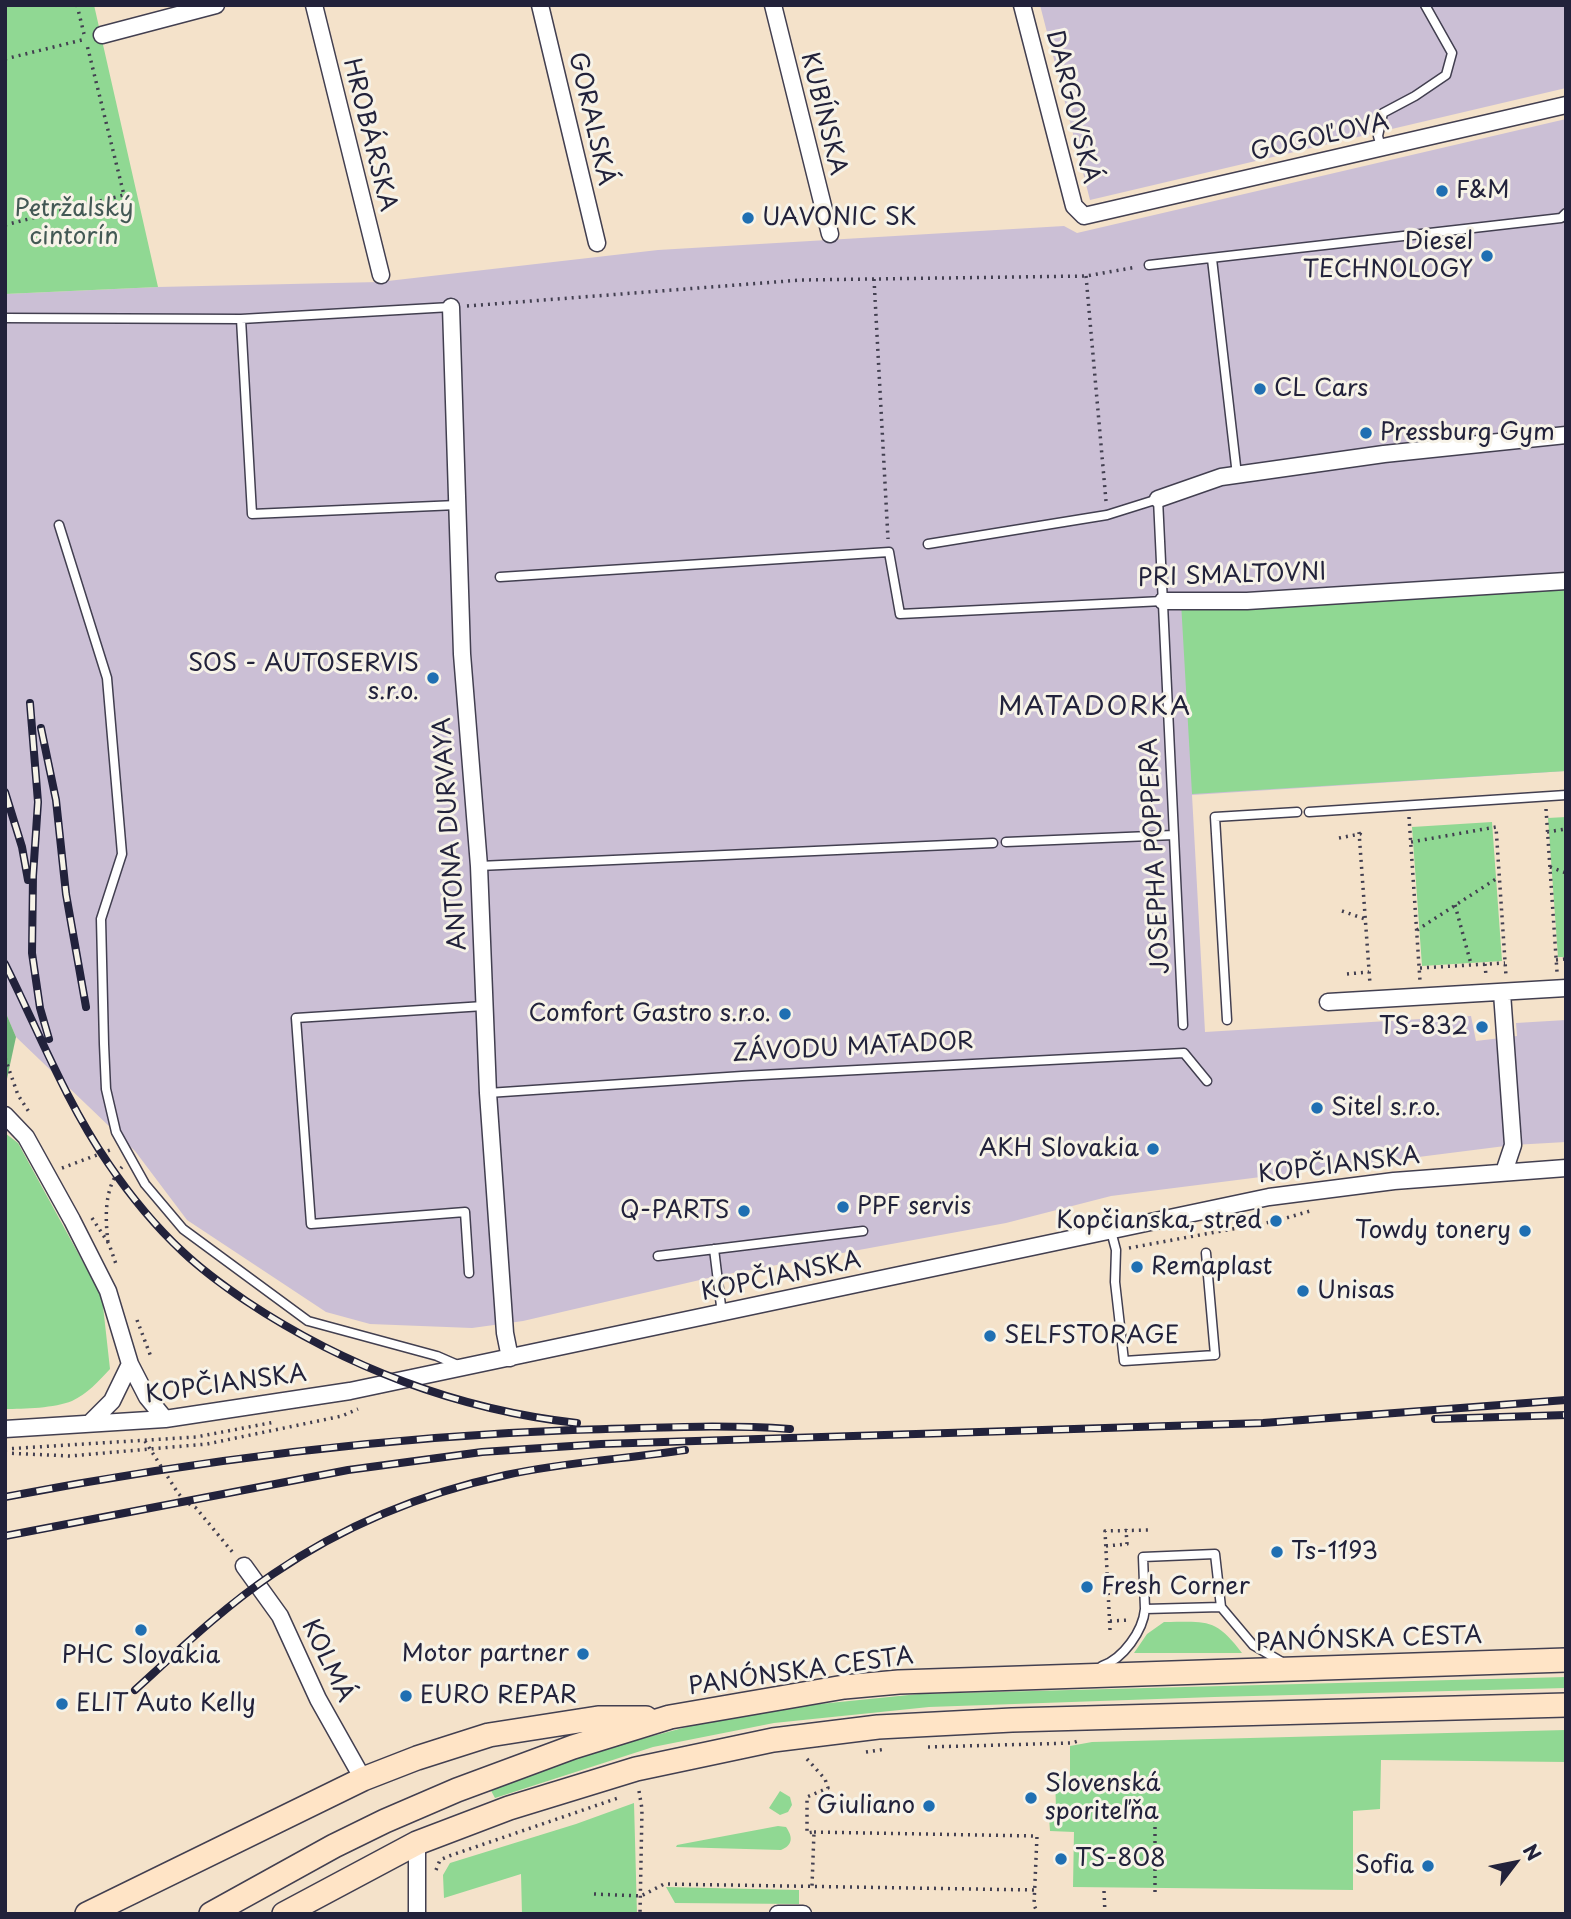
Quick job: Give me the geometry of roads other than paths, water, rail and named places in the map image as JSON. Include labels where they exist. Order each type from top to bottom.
[{"type":"main road","name":"PANÓNSKA CESTA","points":[[211,1914],[334,1846],[449,1793],[536,1760],[670,1717],[858,1686],[899,1682],[1566,1660]]},
{"type":"main road","points":[[284,1914],[417,1843],[509,1808],[626,1772],[738,1746],[877,1727],[1025,1719],[1566,1705]]},
{"type":"main road","points":[[87,1914],[363,1779],[489,1735],[598,1718],[670,1717]]},
{"type":"street","points":[[94,37],[216,5]]},
{"type":"street","name":"HROBÁRSKA","points":[[314,5],[381,275]]},
{"type":"street","name":"GORALSKÁ","points":[[540,5],[597,243]]},
{"type":"street","name":"KUBÍNSKA","points":[[773,5],[830,234]]},
{"type":"street","name":"DARGOVSKÁ","points":[[1022,5],[1074,206],[1084,216]]},
{"type":"street","name":"GOGOĽOVA","points":[[1084,216],[1566,105]]},
{"type":"street","name":"ANTONA DURVAYA","points":[[451,307],[462,654],[479,866],[488,1093],[505,1333],[510,1358]]},
{"type":"street","points":[[1158,499],[1221,477],[1384,454],[1566,435]]},
{"type":"street","name":"PRI SMALTOVNI","points":[[1163,601],[1247,601],[1566,581]]},
{"type":"street","points":[[1328,1002],[1562,988]]},
{"type":"street","points":[[1502,993],[1513,1145],[1504,1172]]},
{"type":"street","points":[[5,1115],[20,1130],[35,1153],[108,1292],[130,1364],[147,1397],[165,1419]]},
{"type":"street","name":"KOPČIANSKA","points":[[5,1429],[165,1419],[350,1391],[1258,1199],[1322,1188],[1566,1168]]},
{"type":"street","points":[[91,1422],[113,1401],[130,1364]]},
{"type":"street","name":"KOLMÁ","points":[[244,1566],[280,1616],[318,1699],[363,1779]]},
{"type":"street","points":[[417,1843],[417,1914]]},
{"type":"street","points":[[778,1914],[803,1914]]},
{"type":"lane","points":[[1381,148],[1378,136],[1383,113],[1446,75],[1452,53],[1425,5]]},
{"type":"lane","points":[[1149,265],[1561,218],[1566,213]]},
{"type":"lane","points":[[1212,259],[1237,475]]},
{"type":"lane","points":[[5,318],[241,319],[451,307]]},
{"type":"lane","points":[[241,319],[252,514],[457,505]]},
{"type":"lane","points":[[928,544],[1107,515],[1158,499]]},
{"type":"lane","name":"JOSEPHA POPPERA","points":[[1158,499],[1183,1025]]},
{"type":"lane","points":[[59,525],[107,677],[122,854],[101,919],[106,1089],[116,1132],[145,1184],[183,1229],[308,1321],[437,1356],[463,1367]]},
{"type":"lane","name":"PRI SMALTOVNI","points":[[500,577],[889,552],[900,614],[1163,601]]},
{"type":"lane","points":[[1309,812],[1566,795]]},
{"type":"lane","points":[[1227,1020],[1215,817],[1297,812]]},
{"type":"lane","points":[[1006,842],[1174,835]]},
{"type":"lane","points":[[479,866],[993,843]]},
{"type":"lane","points":[[470,1273],[465,1212],[311,1224],[296,1018],[484,1006]]},
{"type":"lane","name":"ZÁVODU MATADOR","points":[[488,1093],[1184,1053],[1206,1081]]},
{"type":"lane","points":[[1111,1230],[1116,1250],[1115,1282],[1124,1361],[1215,1355],[1206,1253]]},
{"type":"lane","points":[[657,1256],[863,1231]]},
{"type":"lane","points":[[714,1249],[722,1314]]},
{"type":"lane","points":[[1072,1676],[1111,1663],[1131,1643],[1144,1619],[1143,1557],[1215,1554],[1221,1607],[1253,1646],[1293,1669]]},
{"type":"lane","points":[[1145,1609],[1221,1607]]},
{"type":"railway","points":[[30,703],[38,802],[32,953],[40,1008],[49,1039]]},
{"type":"railway","points":[[41,728],[56,800],[66,894],[86,1007]]},
{"type":"railway","points":[[5,792],[22,847],[28,880]]},
{"type":"railway","points":[[5,964],[66,1091],[93,1140],[153,1221],[205,1271],[284,1325],[323,1346],[404,1382],[489,1408],[577,1423]]},
{"type":"railway","points":[[5,1536],[348,1470],[482,1452],[601,1444],[1263,1423],[1566,1400]]},
{"type":"railway","points":[[1435,1419],[1566,1415]]},
{"type":"railway","points":[[5,1497],[217,1462],[430,1438],[654,1427],[790,1429]]},
{"type":"railway","points":[[135,1690],[202,1629],[255,1587],[327,1541],[385,1513],[444,1491],[506,1475],[685,1450]]},
{"type":"place","name":"F&M","points":[[1442,191]]},
{"type":"place","name":"UAVONIC SK","points":[[748,218]]},
{"type":"place","name":"Diesel TECHNOLOGY","points":[[1487,256]]},
{"type":"place","name":"CL Cars","points":[[1260,389]]},
{"type":"place","name":"Pressburg Gym","points":[[1366,433]]},
{"type":"place","name":"SOS - AUTOSERVIS s.r.o.","points":[[433,678]]},
{"type":"place","name":"Comfort Gastro s.r.o.","points":[[785,1014]]},
{"type":"place","name":"TS-832","points":[[1482,1027]]},
{"type":"place","name":"Sitel s.r.o.","points":[[1317,1108]]},
{"type":"place","name":"AKH Slovakia","points":[[1153,1149]]},
{"type":"place","name":"PPF servis","points":[[843,1207]]},
{"type":"place","name":"Q-PARTS","points":[[744,1211]]},
{"type":"place","name":"Kopčianska, stred","points":[[1276,1221]]},
{"type":"place","name":"Towdy tonery","points":[[1525,1231]]},
{"type":"place","name":"Remaplast","points":[[1137,1267]]},
{"type":"place","name":"Unisas","points":[[1303,1291]]},
{"type":"place","name":"SELFSTORAGE","points":[[990,1336]]},
{"type":"place","name":"Ts-1193","points":[[1277,1552]]},
{"type":"place","name":"Fresh Corner","points":[[1087,1587]]},
{"type":"place","name":"PHC Slovakia","points":[[141,1630]]},
{"type":"place","name":"Motor partner","points":[[583,1654]]},
{"type":"place","name":"EURO REPAR","points":[[406,1696]]},
{"type":"place","name":"ELIT Auto Kelly","points":[[62,1704]]},
{"type":"place","name":"Slovenská sporiteľňa","points":[[1031,1798]]},
{"type":"place","name":"Giuliano","points":[[929,1806]]},
{"type":"place","name":"TS-808","points":[[1061,1859]]},
{"type":"place","name":"Sofia","points":[[1428,1866]]},
{"type":"district","name":"MATADORKA","points":[[1095,708]]},
{"type":"park label","name":"Petržalský cintorín","points":[[74,223]]}]
